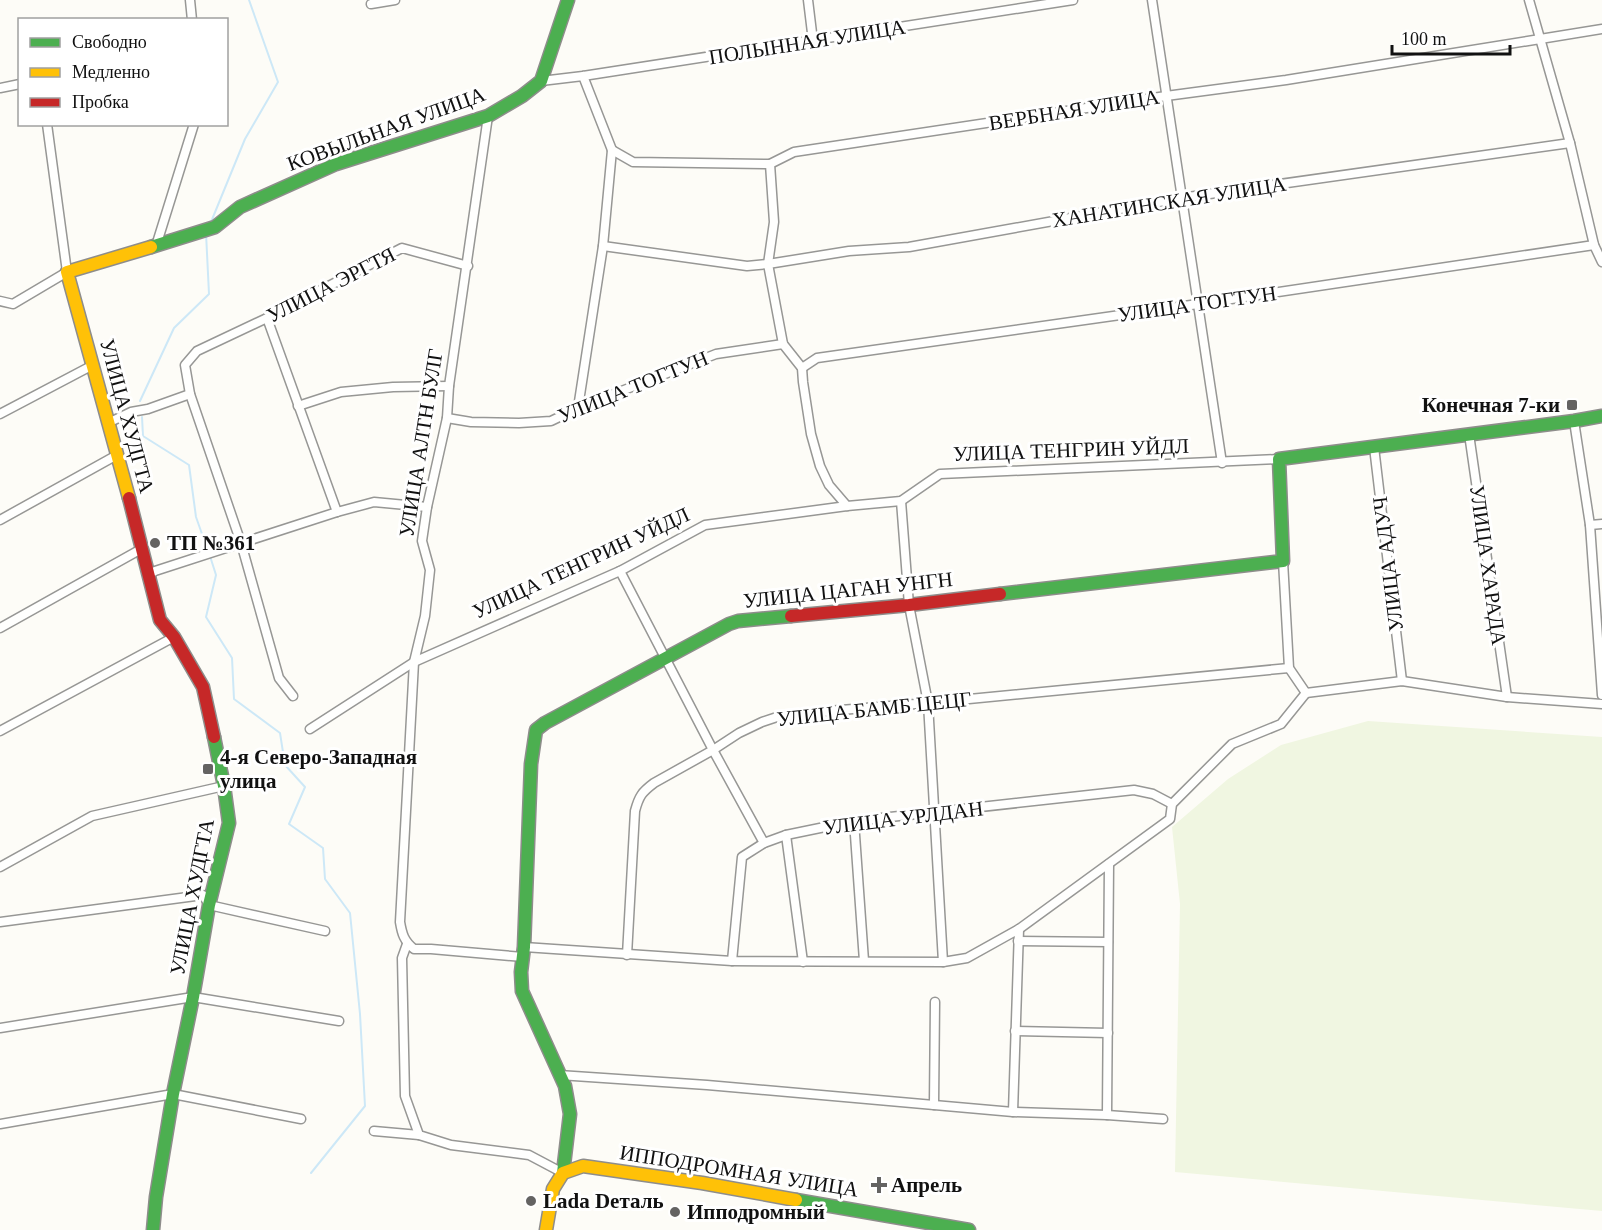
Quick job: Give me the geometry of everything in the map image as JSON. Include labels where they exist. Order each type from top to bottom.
[{"type":"street","points":[[190,0],[192,18]]},
{"type":"street","points":[[372,4],[394,0]]},
{"type":"street","points":[[541,81],[568,0]]},
{"type":"street","points":[[808,0],[813,41]]},
{"type":"street","name":"ПОЛЫННАЯ УЛИЦА","points":[[541,81],[1073,0]]},
{"type":"street","points":[[1152,0],[1222,463]]},
{"type":"street","points":[[1529,0],[1570,143],[1594,244],[1602,262]]},
{"type":"street","name":"ВЕРБНАЯ УЛИЦА","points":[[612,150],[633,162],[770,164],[794,152],[1286,80],[1602,29]]},
{"type":"street","points":[[578,408],[603,246],[612,150],[583,76]]},
{"type":"street","name":"КОВЫЛЬНАЯ УЛИЦА","points":[[0,310],[67,272],[215,227],[240,207],[336,164],[488,116],[522,96],[541,81]]},
{"type":"street","points":[[0,88],[18,84]]},
{"type":"street","name":"УЛИЦА АЛТН БУЛГ","points":[[407,944],[402,935],[400,922],[414,662],[425,616],[430,570],[422,541],[427,507],[447,418],[449,386],[488,116]]},
{"type":"street","points":[[47,126],[67,272]]},
{"type":"street","points":[[156,246],[193,126]]},
{"type":"street","name":"ХАНАТИНСКАЯ УЛИЦА","points":[[603,246],[747,266],[768,264],[849,251],[909,247],[1181,198],[1570,143]]},
{"type":"street","points":[[770,164],[774,222],[768,264],[783,344],[802,368],[802,382],[811,434],[820,466],[829,485],[847,506]]},
{"type":"street","name":"УЛИЦА ТОГТУН","points":[[802,368],[816,358],[1198,304],[1594,244]]},
{"type":"street","name":"УЛИЦА ЭРГТЯ","points":[[190,394],[185,365],[197,351],[267,318],[402,248],[468,266]]},
{"type":"street","name":"УЛИЦА ХУДГТА","points":[[67,272],[150,574],[160,620],[174,637],[203,687],[224,786],[229,823],[209,905],[173,1094],[156,1197],[153,1230]]},
{"type":"street","points":[[0,302],[13,304]]},
{"type":"street","points":[[267,318],[337,512]]},
{"type":"street","name":"УЛИЦА ТОГТУН","points":[[447,418],[471,422],[551,420],[716,354],[783,344]]},
{"type":"street","points":[[0,414],[93,364]]},
{"type":"street","points":[[298,406],[341,392],[393,387],[449,386]]},
{"type":"street","points":[[108,423],[131,412],[148,409],[190,394],[241,543],[279,678],[293,696]]},
{"type":"street","name":"УЛИЦА ТЕНГРИН УЙДЛ","points":[[310,729],[414,662],[620,571],[705,525],[901,501],[940,474],[1279,459],[1602,416]]},
{"type":"street","points":[[1574,421],[1590,525],[1600,625],[1602,695]]},
{"type":"street","name":"УЛИЦА ХАРАДА","points":[[1468,434],[1507,697]]},
{"type":"street","name":"УЛИЦА АДУЧ","points":[[1374,447],[1402,681]]},
{"type":"street","points":[[0,520],[117,455]]},
{"type":"street","points":[[1279,459],[1289,668],[1306,693]]},
{"type":"street","points":[[901,501],[909,604],[928,703],[943,962]]},
{"type":"street","points":[[150,574],[337,512],[374,502],[427,507]]},
{"type":"street","points":[[1590,525],[1602,524]]},
{"type":"street","points":[[0,627],[143,548]]},
{"type":"street","name":"УЛИЦА ЦАГАН УНГН","points":[[563,1173],[570,1114],[565,1086],[522,991],[531,764],[536,730],[665,657],[738,621],[909,604],[1283,561]]},
{"type":"street","points":[[620,571],[764,843]]},
{"type":"street","points":[[0,731],[174,637]]},
{"type":"street","name":"УЛИЦА БАМБ ЦЕЦГ","points":[[627,955],[635,811],[639,797],[654,783],[762,722],[803,712],[928,703],[1289,668]]},
{"type":"street","points":[[419,1135],[405,1096],[402,958],[407,944],[414,949],[627,955],[732,962],[943,962],[967,958],[1019,929],[1170,819],[1172,804],[1232,744],[1281,724],[1306,693],[1402,681],[1507,697],[1602,704]]},
{"type":"street","points":[[0,867],[92,816],[224,786]]},
{"type":"street","name":"УЛИЦА УРЛДАН","points":[[732,962],[742,857],[764,843],[786,835],[854,821],[1134,790],[1153,794],[1172,804]]},
{"type":"street","points":[[854,821],[864,961]]},
{"type":"street","points":[[786,835],[803,962]]},
{"type":"street","points":[[1107,1115],[1109,864]]},
{"type":"street","points":[[0,922],[203,895],[209,905],[325,931]]},
{"type":"street","points":[[1013,1112],[1019,929]]},
{"type":"street","points":[[1018,941],[1108,942]]},
{"type":"street","points":[[0,1028],[193,997],[339,1021]]},
{"type":"street","points":[[934,1105],[935,1002]]},
{"type":"street","points":[[1015,1031],[1108,1033]]},
{"type":"street","points":[[560,1075],[707,1085],[1013,1112],[1163,1119]]},
{"type":"street","points":[[0,1124],[173,1094],[301,1119]]},
{"type":"street","points":[[375,1131],[419,1135],[451,1145],[529,1155],[563,1173],[553,1189],[546,1230]]},
{"type":"street","name":"ИППОДРОМНАЯ УЛИЦА","points":[[563,1173],[583,1166],[702,1183],[969,1230]]},
{"type":"green space","points":[[1368,721],[1602,737],[1602,1211],[1175,1172],[1180,904],[1172,827],[1228,779],[1281,745]]},
{"type":"waterway","points":[[211,222],[245,139],[278,82],[249,0]]},
{"type":"waterway","points":[[140,401],[174,328],[209,294],[206,233]]},
{"type":"waterway","points":[[142,417],[143,436],[189,465],[196,517],[208,551]]},
{"type":"waterway","points":[[210,556],[216,575],[206,617],[232,658],[234,699],[280,733],[285,765],[305,787],[289,824],[323,848],[325,879],[350,913],[360,1014],[365,1106],[311,1173]]},
{"type":"traffic: fast","points":[[151,247],[215,227],[240,207],[336,164],[488,116],[522,96],[541,81],[568,0]]},
{"type":"traffic: fast","points":[[1000,594],[1283,561],[1279,459],[1602,416]]},
{"type":"traffic: fast","points":[[563,1173],[570,1114],[565,1086],[522,991],[531,764],[536,730],[545,723],[729,624],[738,621],[791,616]]},
{"type":"traffic: fast","points":[[153,1230],[156,1197],[173,1094],[209,905],[229,823],[214,737]]},
{"type":"traffic: fast","points":[[796,1200],[969,1230]]},
{"type":"traffic: slow","points":[[129,498],[67,272],[151,247]]},
{"type":"traffic: slow","points":[[546,1230],[553,1189],[563,1173],[583,1166],[702,1183],[796,1200]]},
{"type":"traffic: jam","points":[[129,498],[160,620],[174,637],[203,687],[214,737]]},
{"type":"traffic: jam","points":[[791,616],[1000,594]]},
{"type":"place","name":"Конечная 7-ки","points":[[1572,405]]},
{"type":"place","name":"ТП №361","points":[[155,543]]},
{"type":"place","name":"4-я Северо-Западная улица","points":[[208,769]]},
{"type":"place","name":"Апрель","points":[[879,1185]]},
{"type":"place","name":"Lada Dеталь","points":[[531,1201]]},
{"type":"place","name":"Ипподромный","points":[[675,1212]]}]
